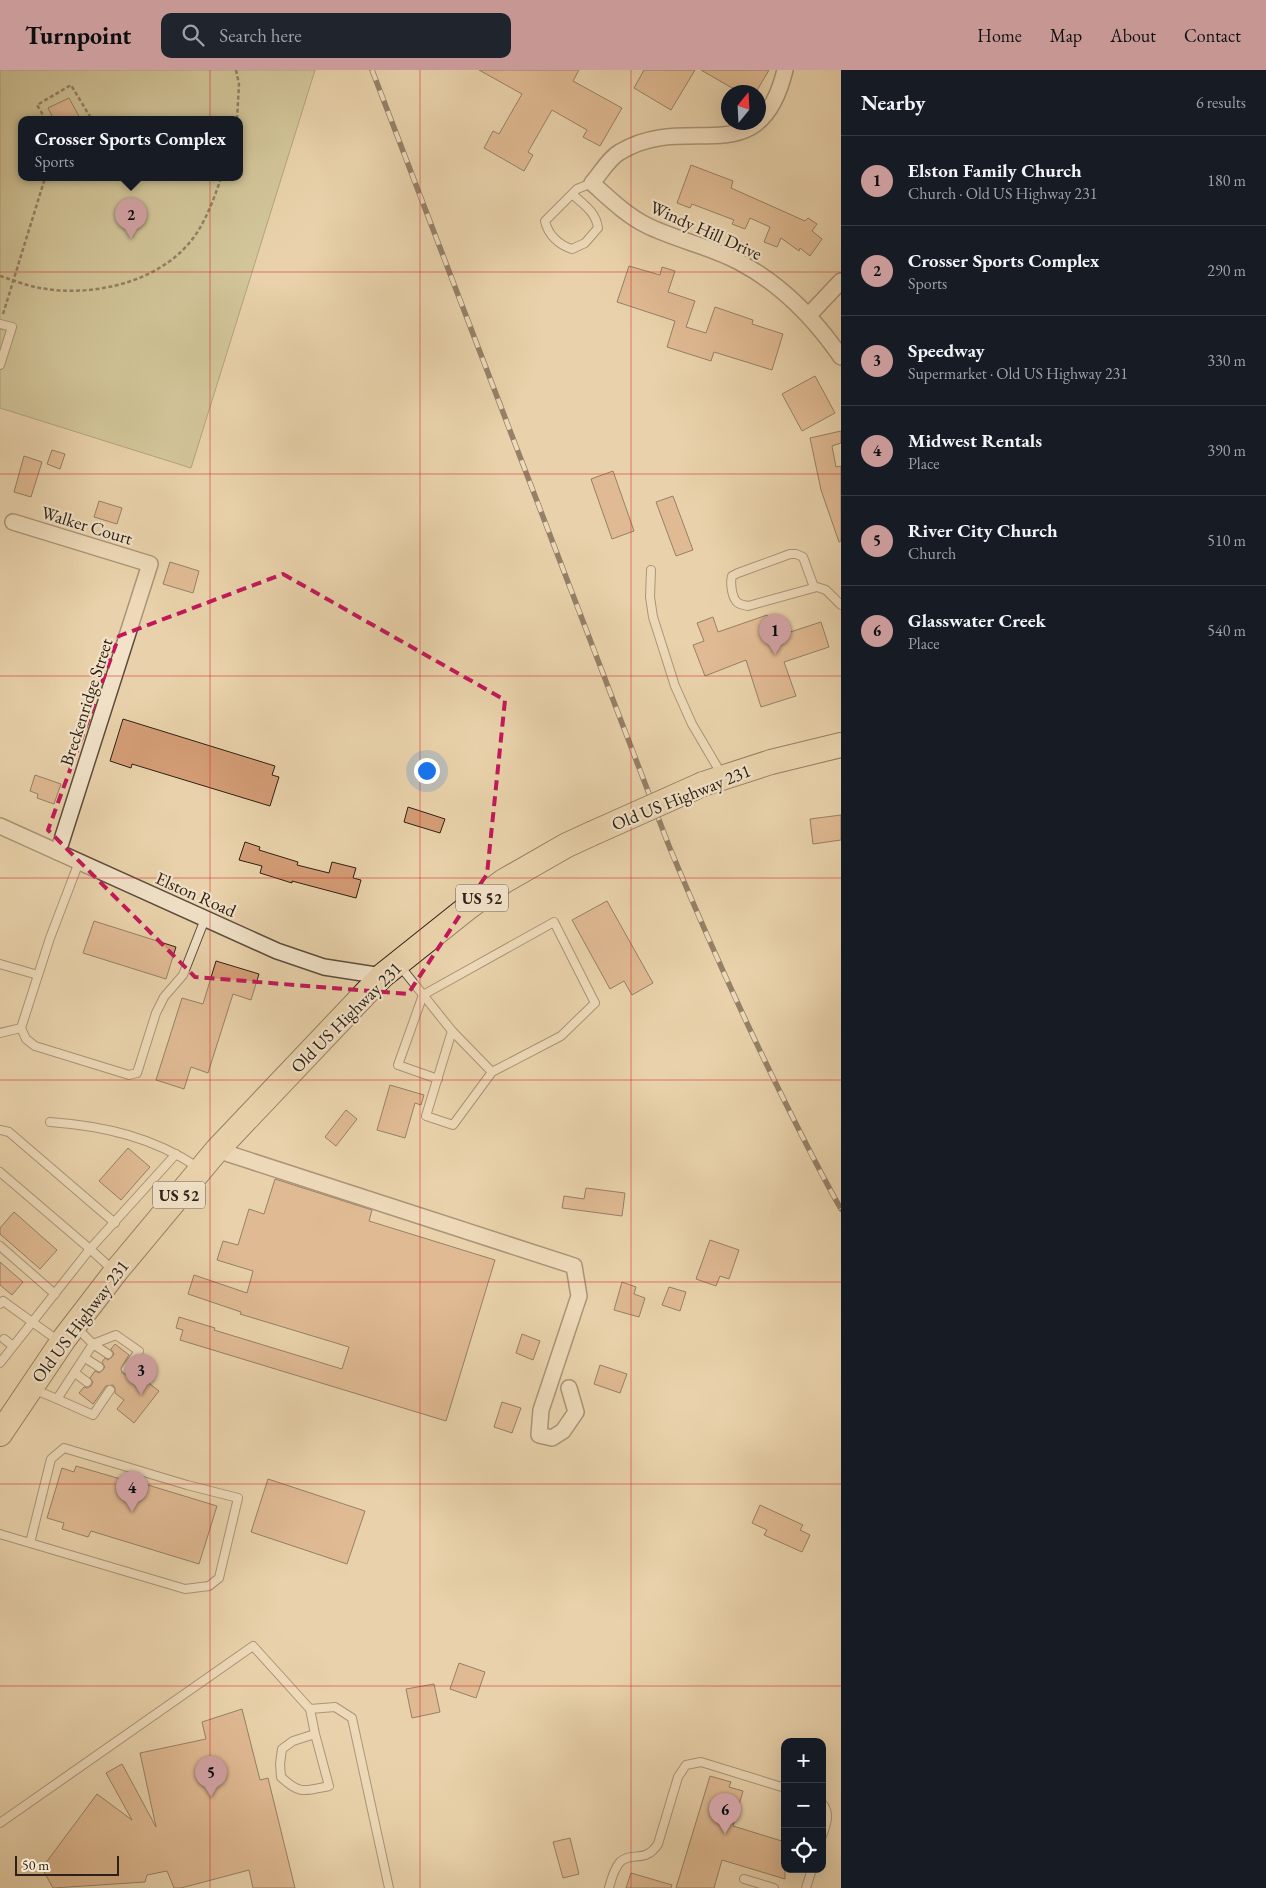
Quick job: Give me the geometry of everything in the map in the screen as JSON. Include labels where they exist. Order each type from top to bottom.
[{"type":"main road","name":"Old US Highway 231","points":[[0,1434],[68,1334],[200,1170],[390,970],[504,881],[567,845],[713,781],[770,762],[841,745]]},
{"type":"street","points":[[592,183],[618,153],[641,142],[674,135],[730,134],[757,125],[777,99],[786,70]]},
{"type":"street","name":"Windy Hill Drive","points":[[592,183],[622,209],[647,226],[719,252],[753,270],[783,292],[809,315],[841,357]]},
{"type":"street","points":[[809,315],[841,281]]},
{"type":"street","name":"Walker Court","points":[[13,522],[150,564]]},
{"type":"street","name":"Breckenridge Street","points":[[58,852],[150,564]]},
{"type":"street","name":"Elston Road","points":[[0,826],[296,958],[324,967],[390,970]]},
{"type":"street","points":[[217,1150],[574,1266],[579,1296],[541,1410],[539,1435],[552,1438],[563,1430],[576,1412],[569,1388]]},
{"type":"lane","points":[[572,194],[591,211],[597,219],[598,228],[584,244],[572,249],[563,246],[547,231],[545,221],[572,194],[577,189],[592,183]]},
{"type":"lane","points":[[0,324],[12,327],[0,365]]},
{"type":"lane","points":[[814,587],[803,557],[796,554],[790,554],[738,573],[732,576],[730,582],[735,601],[741,605],[748,606],[814,587],[826,590],[841,605]]},
{"type":"lane","points":[[651,570],[650,597],[653,617],[675,686],[692,724],[713,781]]},
{"type":"lane","points":[[79,862],[50,938],[21,1028],[26,1039],[35,1046],[129,1076],[137,1073],[156,1013],[164,997],[183,975],[205,919]]},
{"type":"lane","points":[[438,1079],[398,1065],[422,995],[554,922],[596,1003],[561,1036],[492,1072],[453,1125],[426,1116],[438,1079],[452,1030]]},
{"type":"lane","points":[[0,964],[38,975]]},
{"type":"lane","points":[[390,970],[422,995],[492,1072]]},
{"type":"lane","points":[[0,1033],[21,1028]]},
{"type":"lane","points":[[50,1122],[88,1125],[144,1140],[176,1154],[200,1170]]},
{"type":"lane","points":[[0,1130],[9,1132],[115,1223]]},
{"type":"lane","points":[[1,1360],[90,1249],[176,1154]]},
{"type":"lane","points":[[0,1172],[116,1272]]},
{"type":"lane","points":[[0,1246],[55,1294]]},
{"type":"lane","points":[[0,1304],[3,1301],[32,1322],[93,1344],[108,1354]]},
{"type":"lane","points":[[58,1399],[93,1344],[116,1335],[139,1351],[125,1367]]},
{"type":"lane","points":[[4,1339],[13,1346]]},
{"type":"lane","points":[[85,1358],[98,1367]]},
{"type":"lane","points":[[75,1373],[87,1382]]},
{"type":"lane","points":[[31,1388],[92,1414],[106,1393]]},
{"type":"lane","points":[[0,1534],[30,1543],[185,1589],[209,1586],[220,1578],[238,1498],[187,1485],[64,1448],[51,1458],[30,1543]]},
{"type":"lane","points":[[0,1823],[253,1646],[310,1709],[328,1786],[305,1791],[292,1787],[281,1777],[282,1749],[293,1742],[315,1734]]},
{"type":"lane","points":[[310,1709],[336,1707],[352,1718],[389,1888]]},
{"type":"lane","points":[[609,1888],[620,1862],[653,1852],[658,1844],[678,1777],[686,1766],[701,1762],[781,1787]]},
{"type":"lane","points":[[826,1810],[828,1819],[826,1825]]},
{"type":"lane","points":[[806,1888],[811,1873]]},
{"type":"lane","points":[[744,1879],[774,1888]]},
{"type":"path","points":[[236,70],[239,84],[237,116]]},
{"type":"path","points":[[43,116],[37,106],[71,85],[90,116]]},
{"type":"path","points":[[2,314],[44,181]]},
{"type":"path","points":[[0,276],[40,288],[70,291],[98,289],[148,274],[168,262],[198,231],[220,181]]},
{"type":"highlighted area","points":[[283,574],[505,700],[487,874],[408,994],[195,977],[48,830],[119,636]]},
{"type":"green space","points":[[0,70],[315,70],[191,468],[0,408]]},
{"type":"building","points":[[479,70],[579,70],[573,81],[622,108],[600,146],[583,137],[587,130],[552,110],[528,152],[533,155],[524,171],[484,148],[493,131],[499,134],[522,94]]},
{"type":"building","points":[[644,70],[695,70],[671,110],[634,88]]},
{"type":"building","points":[[701,70],[769,70],[760,85],[727,85]]},
{"type":"building","points":[[69,98],[79,116],[52,116],[48,108]]},
{"type":"building","points":[[691,165],[733,181],[731,188],[805,221],[808,218],[817,224],[812,231],[822,239],[810,256],[800,248],[799,251],[781,238],[777,247],[764,242],[770,227],[750,218],[745,229],[732,224],[734,220],[692,204],[690,208],[677,203]]},
{"type":"building","points":[[629,266],[660,275],[662,267],[675,271],[668,292],[695,301],[686,327],[706,333],[715,307],[753,320],[752,324],[783,334],[772,370],[714,352],[711,361],[667,347],[675,321],[617,302]]},
{"type":"building","points":[[815,376],[835,413],[802,431],[782,394]]},
{"type":"building","points":[[841,431],[841,443],[832,446],[836,467],[841,466],[841,541],[839,542],[821,490],[810,438]]},
{"type":"building","points":[[52,450],[65,454],[60,469],[47,464]]},
{"type":"building","points":[[24,456],[42,462],[31,497],[14,492]]},
{"type":"building","points":[[613,471],[634,531],[612,539],[591,479]]},
{"type":"building","points":[[673,496],[693,550],[676,556],[656,502]]},
{"type":"building","points":[[99,501],[122,508],[117,524],[94,517]]},
{"type":"building","points":[[170,562],[199,571],[193,593],[163,584]]},
{"type":"building","points":[[767,615],[775,637],[821,622],[829,647],[784,662],[796,696],[761,707],[746,660],[705,676],[693,645],[704,641],[697,623],[713,617],[718,632]]},
{"type":"building","points":[[123,719],[275,766],[272,775],[279,777],[270,806],[132,764],[131,768],[110,761]]},
{"type":"building","points":[[35,775],[61,784],[54,804],[37,798],[38,794],[30,791]]},
{"type":"building","points":[[408,807],[445,819],[440,833],[404,822]]},
{"type":"building","points":[[841,815],[841,840],[813,844],[810,819]]},
{"type":"building","points":[[245,842],[260,847],[259,850],[298,862],[297,865],[329,873],[332,862],[356,868],[353,878],[361,880],[356,898],[292,881],[292,883],[260,873],[262,866],[239,860]]},
{"type":"building","points":[[607,901],[653,983],[632,995],[624,981],[610,989],[572,920]]},
{"type":"building","points":[[94,921],[176,947],[166,979],[83,953]]},
{"type":"building","points":[[216,961],[259,974],[251,1000],[233,994],[208,1073],[191,1067],[184,1089],[156,1080],[182,998],[203,1004]]},
{"type":"building","points":[[390,1085],[424,1095],[421,1105],[415,1103],[405,1138],[377,1130]]},
{"type":"building","points":[[346,1110],[357,1119],[336,1146],[325,1137]]},
{"type":"building","points":[[128,1148],[150,1167],[121,1200],[99,1181]]},
{"type":"building","points":[[275,1179],[372,1210],[369,1221],[495,1260],[446,1421],[180,1340],[183,1330],[176,1328],[179,1317],[215,1328],[214,1330],[342,1369],[349,1347],[240,1314],[241,1312],[188,1294],[194,1275],[247,1293],[253,1271],[217,1260],[223,1241],[238,1245],[249,1209],[264,1214]]},
{"type":"building","points":[[586,1188],[625,1193],[622,1216],[562,1208],[564,1196],[584,1199]]},
{"type":"building","points":[[14,1212],[57,1250],[40,1269],[0,1234],[0,1228]]},
{"type":"building","points":[[710,1240],[739,1250],[729,1279],[720,1276],[716,1286],[696,1279]]},
{"type":"building","points":[[0,1262],[23,1282],[12,1295],[0,1285]]},
{"type":"building","points":[[622,1282],[636,1287],[634,1294],[645,1298],[639,1317],[614,1310]]},
{"type":"building","points":[[669,1287],[686,1292],[680,1311],[662,1305]]},
{"type":"building","points":[[522,1334],[540,1341],[533,1360],[516,1353]]},
{"type":"building","points":[[115,1344],[129,1355],[121,1368],[122,1373],[126,1375],[131,1372],[159,1391],[134,1423],[117,1409],[124,1400],[115,1393],[113,1385],[106,1386],[93,1404],[79,1393],[84,1387],[91,1386],[93,1382],[90,1378],[95,1371],[99,1373],[103,1370],[105,1367],[102,1362],[105,1358],[108,1360],[112,1357],[114,1354],[111,1349]]},
{"type":"building","points":[[600,1365],[627,1374],[620,1393],[594,1384]]},
{"type":"building","points":[[502,1402],[521,1408],[512,1433],[494,1427]]},
{"type":"building","points":[[76,1466],[124,1480],[125,1478],[217,1506],[199,1564],[91,1531],[88,1537],[62,1529],[64,1523],[47,1518],[62,1468],[74,1472]]},
{"type":"building","points":[[268,1479],[365,1511],[347,1564],[251,1532]]},
{"type":"building","points":[[760,1505],[803,1525],[800,1530],[810,1535],[802,1552],[764,1535],[767,1530],[752,1523]]},
{"type":"building","points":[[459,1663],[485,1672],[476,1698],[450,1689]]},
{"type":"building","points":[[434,1684],[440,1712],[412,1718],[406,1689]]},
{"type":"building","points":[[242,1709],[260,1780],[268,1778],[295,1888],[253,1888],[249,1870],[181,1888],[174,1888],[167,1871],[147,1875],[145,1882],[53,1888],[42,1868],[97,1794],[132,1820],[106,1773],[122,1764],[156,1827],[140,1753],[206,1739],[202,1722]]},
{"type":"building","points":[[710,1776],[731,1782],[729,1787],[743,1791],[733,1826],[781,1841],[781,1873],[785,1873],[785,1879],[722,1860],[714,1888],[676,1888]]},
{"type":"building","points":[[570,1838],[579,1874],[563,1878],[553,1842]]},
{"type":"building","points":[[631,1873],[672,1885],[671,1888],[626,1888]]},
{"type":"railway","points":[[372,70],[669,846],[756,1043],[807,1146],[841,1209]]},
{"type":"place","name":"Crosser Sports Complex","points":[[131,239]]},
{"type":"place","name":"Elston Family Church","points":[[775,655]]},
{"type":"place","name":"Speedway","points":[[141,1395]]},
{"type":"place","name":"Midwest Rentals","points":[[132,1512]]},
{"type":"place","name":"River City Church","points":[[211,1797]]},
{"type":"place","name":"Glasswater Creek","points":[[725,1834]]}]
